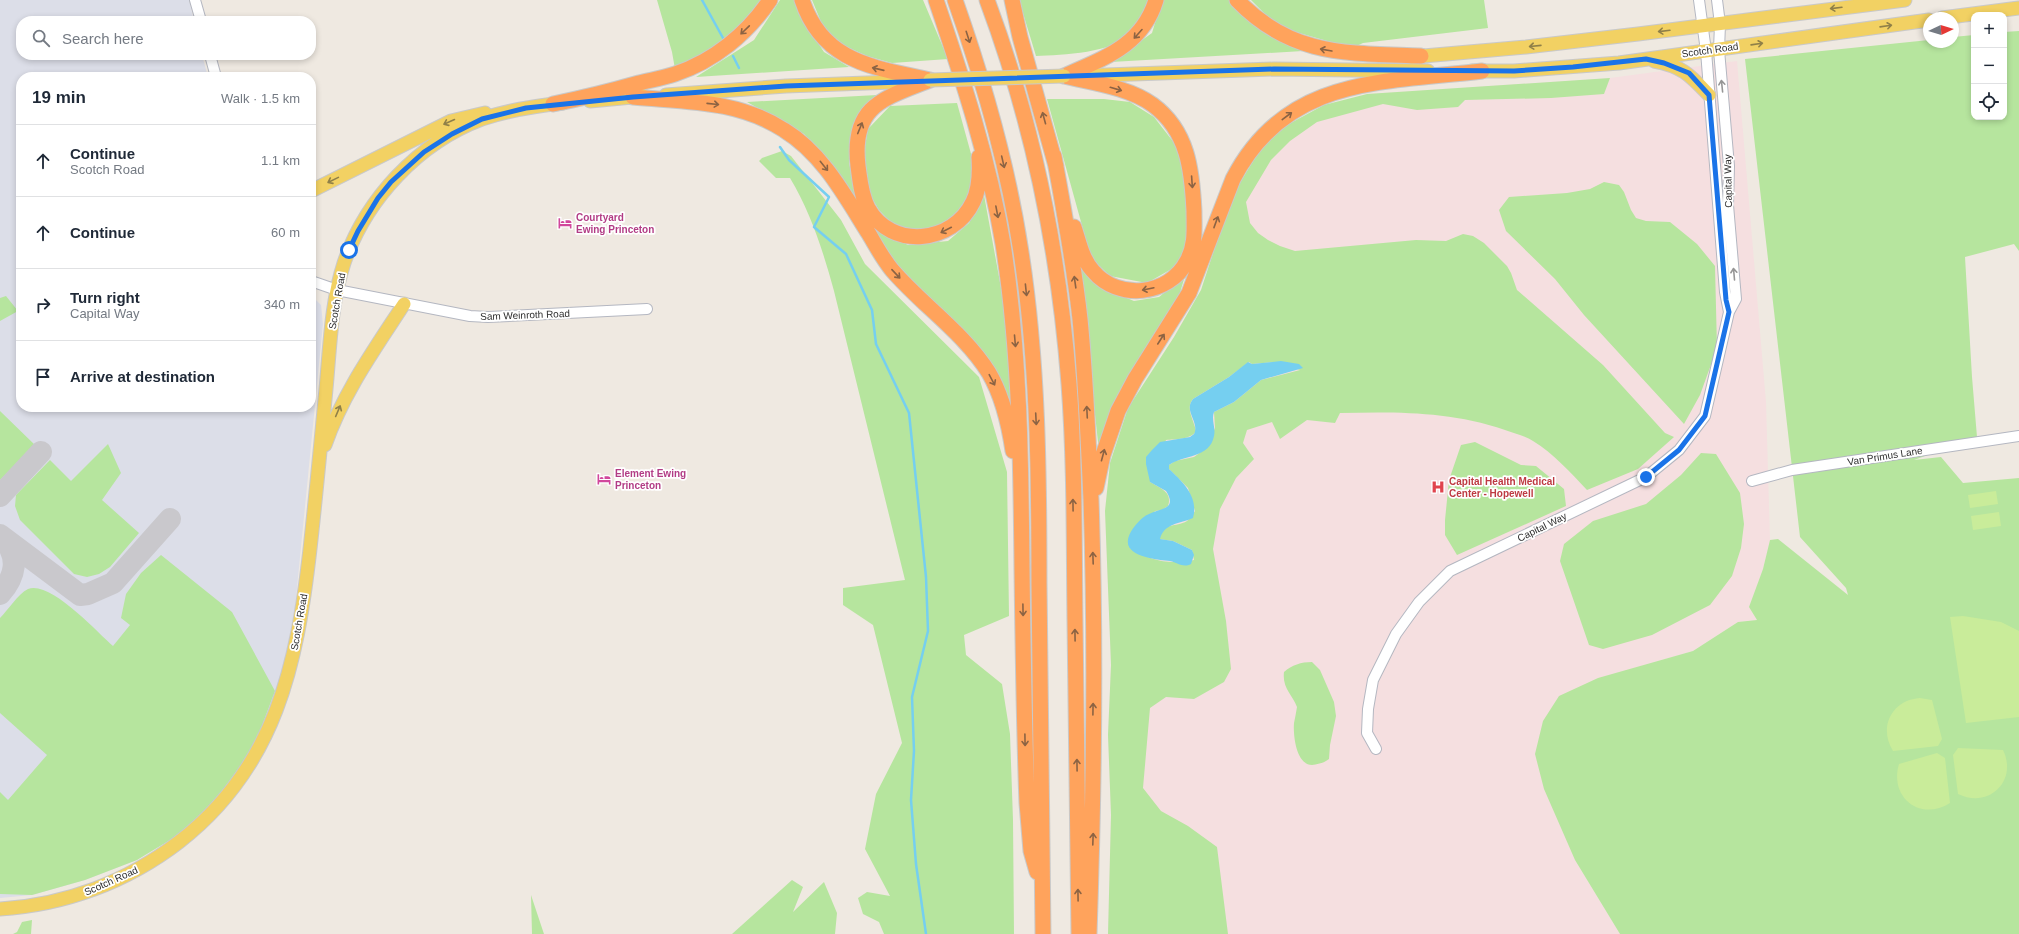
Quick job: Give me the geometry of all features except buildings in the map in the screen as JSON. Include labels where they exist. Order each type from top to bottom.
[{"type":"highway","points":[[553,104],[599,95],[674,74],[693,67],[720,52],[735,39],[751,24],[770,0]]},
{"type":"highway","points":[[802,0],[815,28],[827,42],[840,53],[867,66],[930,80]]},
{"type":"highway","points":[[932,0],[952,47]]},
{"type":"highway","points":[[936,0],[970,106],[991,184],[1003,243],[1011,302],[1019,394],[1027,803],[1031,851],[1042,890]]},
{"type":"highway","points":[[955,0],[981,77],[999,144],[1021,250],[1029,318],[1039,474],[1043,934]]},
{"type":"highway","points":[[987,0],[1005,51],[1035,162],[1052,241],[1064,329],[1073,450],[1079,934]]},
{"type":"highway","points":[[1006,0],[1020,37]]},
{"type":"highway","points":[[1012,0],[1020,37],[1083,255],[1096,275],[1117,288],[1137,291],[1160,286],[1178,273],[1191,253],[1194,230],[1191,169],[1180,138],[1163,115],[1139,97],[1105,86],[1064,76]]},
{"type":"highway","points":[[1064,76],[1109,55],[1134,38],[1148,20],[1156,0]]},
{"type":"highway","points":[[1237,0],[1272,29],[1308,46],[1345,53],[1421,56]]},
{"type":"highway","points":[[1092,535],[1095,499],[1100,470],[1108,437],[1118,411],[1135,380],[1189,293],[1228,190],[1237,170],[1251,150],[1285,117],[1303,105],[1327,94],[1359,86],[1482,71]]},
{"type":"highway","points":[[930,80],[880,102],[864,118],[858,132],[856,143],[857,160],[863,197],[873,215],[887,228],[904,236],[928,236],[952,227],[967,213],[975,198],[979,176],[977,142],[970,106]]},
{"type":"highway","points":[[633,97],[726,106],[754,114],[793,136],[810,150],[827,169],[891,269],[968,347],[993,381],[1004,409],[1014,454],[1022,582]]},
{"type":"highway","points":[[1054,156],[1066,223],[1080,319],[1088,413],[1094,644],[1093,818],[1089,934]]},
{"type":"main road","name":"Scotch Road","points":[[1274,69],[1526,47],[1905,0]]},
{"type":"main road","points":[[1959,16],[2019,8]]},
{"type":"main road","name":"Scotch Road","points":[[0,909],[39,905],[100,888],[138,870],[167,851],[217,808],[247,769],[265,739],[277,712],[292,663],[306,582],[318,474],[331,329],[337,290],[344,266],[358,231],[367,214],[391,182],[424,152],[452,134],[482,119],[515,110],[553,104],[786,86],[1274,69],[1482,71],[1573,67],[1646,59],[1923,21]]},
{"type":"main road","points":[[1646,59],[1664,63],[1689,73],[1709,95]]},
{"type":"main road","points":[[316,188],[451,121],[473,115],[515,110]]},
{"type":"main road","points":[[318,474],[325,445],[340,406],[358,374],[404,304]]},
{"type":"street","points":[[195,0],[200,16]]},
{"type":"street","points":[[1699,0],[1702,26],[1712,50]]},
{"type":"street","points":[[1712,50],[1720,24],[1717,0]]},
{"type":"street","name":"Capital Way","points":[[1712,50],[1709,95],[1718,217],[1726,300],[1729,312]]},
{"type":"street","name":"Capital Way","points":[[1376,749],[1367,733],[1368,708],[1373,680],[1396,634],[1419,602],[1450,571],[1646,477],[1679,450],[1705,416],[1729,312],[1736,299],[1728,206],[1729,166],[1724,103],[1712,50]]},
{"type":"street","points":[[211,60],[215,72]]},
{"type":"street","name":"Sam Weinroth Road","points":[[316,283],[337,290],[470,316],[488,317],[647,309]]},
{"type":"street","name":"Van Primus Lane","points":[[1752,481],[1792,470],[2019,436]]},
{"type":"shaded area","points":[[0,0],[189,0],[193,16],[16,16],[16,60],[203,60],[207,72],[16,72],[16,412],[314,412],[295,608],[282,674],[268,715],[254,747],[137,860],[85,880],[32,895],[0,898]]},
{"type":"shaded area","name":"Capital Health Medical Center - Hopewell","points":[[1737,61],[1766,402],[1770,540],[1763,569],[1749,607],[1757,620],[1738,622],[1693,651],[1648,664],[1575,860],[1620,934],[1108,934],[1111,815],[1108,735],[1111,665],[1105,511],[1110,463],[1161,358],[1201,290],[1219,235],[1261,148],[1367,94],[1610,78]]},
{"type":"shaded area","points":[[316,300],[321,305],[323,324],[316,395]]},
{"type":"green space","points":[[657,0],[762,0],[726,42],[675,69],[672,52]]},
{"type":"green space","points":[[780,0],[797,0],[798,13],[824,52],[849,67],[696,77],[754,40]]},
{"type":"green space","points":[[812,0],[923,0],[948,59],[892,63],[867,56],[845,46],[824,29]]},
{"type":"green space","points":[[1019,0],[1150,0],[1136,30],[1124,40],[1101,49],[1087,52],[1036,56]]},
{"type":"green space","points":[[1162,0],[1229,0],[1245,16],[1263,30],[1303,51],[1111,62],[1152,33]]},
{"type":"green space","points":[[1251,0],[1484,0],[1488,28],[1363,43],[1352,48],[1278,27]]},
{"type":"green space","points":[[2019,31],[2019,251],[2014,244],[1965,257],[1977,437],[1914,460],[1941,457],[1963,483],[2019,478],[2019,934],[1620,934],[1575,860],[1544,789],[1535,754],[1543,721],[1559,696],[1598,678],[1693,651],[1738,622],[1757,620],[1749,607],[1763,569],[1770,540],[1778,539],[1848,595],[1846,588],[1800,537],[1745,59],[1923,41],[1923,48],[1959,48],[1959,36],[1971,35],[1971,120],[2007,120],[2007,32]]},
{"type":"green space","points":[[1610,78],[1604,94],[1551,98],[1465,100],[1458,107],[1417,110],[1383,104],[1317,122],[1290,141],[1271,160],[1246,202],[1250,223],[1258,233],[1280,246],[1295,251],[1416,240],[1446,241],[1463,234],[1473,236],[1484,243],[1507,266],[1517,290],[1603,365],[1665,433],[1674,437],[1638,469],[1587,490],[1555,457],[1533,441],[1505,430],[1464,419],[1423,414],[1340,413],[1335,423],[1307,420],[1280,439],[1272,422],[1247,430],[1243,443],[1254,459],[1236,478],[1220,509],[1213,549],[1226,621],[1231,669],[1224,682],[1194,699],[1166,697],[1150,708],[1143,788],[1161,811],[1188,826],[1217,847],[1228,934],[1108,934],[1111,815],[1108,735],[1111,665],[1105,511],[1110,463],[1128,408],[1174,337],[1201,290],[1219,235],[1238,186],[1261,148],[1287,125],[1324,105],[1367,94]],"holes":[[[1249,362],[1252,364],[1275,362],[1300,370],[1261,380],[1234,402],[1214,412],[1215,428],[1205,449],[1194,457],[1175,461],[1169,465],[1169,469],[1188,488],[1195,511],[1187,521],[1167,527],[1161,533],[1159,539],[1173,541],[1192,550],[1194,560],[1176,562],[1160,561],[1145,556],[1130,548],[1155,511],[1162,510],[1168,506],[1169,497],[1165,491],[1150,482],[1166,440],[1187,438],[1196,431],[1190,410],[1193,399],[1229,377]]]},
{"type":"green space","points":[[877,95],[853,127],[849,163],[860,209],[842,178],[804,134],[747,102]]},
{"type":"green space","points":[[1047,99],[1104,99],[1130,102],[1154,117],[1175,144],[1186,179],[1188,246],[1175,267],[1147,283],[1110,276],[1091,258]]},
{"type":"green space","points":[[957,103],[973,161],[969,200],[946,223],[923,230],[894,226],[879,210],[870,195],[864,152],[868,129],[890,106]]},
{"type":"green space","points":[[782,151],[791,156],[841,220],[865,264],[979,377],[1007,472],[1009,616],[964,635],[966,655],[1002,684],[1010,734],[1013,820],[1014,934],[884,934],[879,922],[863,914],[858,898],[867,892],[890,896],[865,849],[876,794],[902,743],[873,625],[843,605],[843,588],[905,580],[834,291],[821,247],[804,205],[790,178],[776,178],[759,161],[762,158]]},
{"type":"green space","points":[[1604,182],[1619,185],[1624,192],[1636,218],[1646,221],[1670,222],[1697,244],[1715,266],[1717,348],[1700,395],[1684,424],[1584,315],[1555,279],[1506,231],[1499,210],[1509,197],[1567,193],[1590,189]]},
{"type":"green space","points":[[984,195],[1006,315],[1013,413],[986,357],[891,258],[874,229],[908,245],[948,241],[969,223]]},
{"type":"green space","points":[[1078,260],[1105,289],[1134,301],[1159,297],[1185,276],[1175,309],[1115,400],[1099,451]]},
{"type":"green space","points":[[6,296],[16,308],[16,312],[0,321],[0,298]]},
{"type":"green space","points":[[0,411],[36,446],[0,480]]},
{"type":"green space","points":[[1475,442],[1521,465],[1536,466],[1564,489],[1566,506],[1457,555],[1445,535],[1449,480],[1461,445]]},
{"type":"green space","points":[[108,444],[121,473],[102,500],[139,533],[110,567],[99,574],[87,577],[74,574],[20,520],[15,506],[16,495],[50,460],[71,481]]},
{"type":"green space","points":[[1701,453],[1716,454],[1740,493],[1744,524],[1741,548],[1732,576],[1710,605],[1652,635],[1603,649],[1589,645],[1560,561],[1564,544],[1593,521],[1646,504],[1681,475]]},
{"type":"green space","points":[[1996,491],[1998,504],[1970,508],[1968,495]]},
{"type":"green space","points":[[1999,512],[2001,526],[1973,530],[1971,516]]},
{"type":"green space","points":[[161,555],[232,612],[275,691],[254,747],[222,791],[190,828],[137,860],[85,880],[32,895],[0,894],[0,792],[8,800],[47,755],[0,713],[0,618],[24,591],[37,588],[60,599],[85,619],[113,646],[130,625],[121,618],[126,594],[141,573]]},
{"type":"green space","points":[[1963,616],[2001,622],[2019,631],[2019,717],[1966,723],[1950,617]]},
{"type":"green space","points":[[1312,662],[1320,670],[1334,702],[1336,716],[1330,745],[1329,759],[1312,765],[1307,764],[1302,760],[1295,742],[1294,723],[1297,707],[1284,682],[1284,672],[1290,667],[1300,663]]},
{"type":"green space","points":[[1920,698],[1932,700],[1942,739],[1938,746],[1893,751],[1887,733],[1890,716],[1895,709],[1902,704],[1910,700]]},
{"type":"green space","points":[[1958,748],[2003,750],[2007,761],[2007,772],[2004,782],[1998,789],[1990,795],[1980,798],[1969,798],[1958,794],[1953,755]]},
{"type":"green space","points":[[1937,753],[1945,758],[1950,803],[1939,808],[1928,810],[1918,808],[1903,796],[1899,787],[1897,776],[1899,764]]},
{"type":"green space","points":[[792,880],[803,887],[793,912],[824,882],[837,913],[835,934],[732,934]]},
{"type":"green space","points":[[531,895],[544,934],[532,934]]},
{"type":"green space","points":[[32,920],[31,934],[13,934],[17,932],[22,922]]},
{"type":"water","points":[[1281,361],[1299,364],[1303,368],[1261,380],[1234,402],[1214,412],[1214,436],[1207,448],[1202,452],[1169,465],[1169,469],[1180,479],[1192,497],[1194,510],[1193,518],[1169,527],[1162,534],[1160,539],[1173,541],[1192,550],[1194,555],[1191,564],[1183,565],[1137,554],[1128,546],[1129,536],[1142,518],[1166,507],[1170,502],[1166,491],[1150,482],[1146,457],[1160,442],[1190,437],[1194,434],[1195,425],[1190,408],[1190,403],[1193,399],[1229,377],[1248,362],[1252,364]]},
{"type":"waterway","points":[[702,0],[723,38]]},
{"type":"waterway","points":[[733,56],[739,68]]},
{"type":"waterway","points":[[780,147],[789,160],[829,197],[814,227],[846,254],[872,310],[876,344],[909,413],[926,577],[928,631],[912,697],[914,751],[911,800],[916,864],[926,934]]},
{"type":"taxiway","points":[[0,496],[41,452]]},
{"type":"taxiway","points":[[0,535],[80,595],[88,594],[113,583],[170,519]]},
{"type":"taxiway","points":[[0,594],[9,580],[14,567],[12,553],[4,539]]},
{"type":"place","name":"Courtyard Ewing Princeton","points":[[565,223]]},
{"type":"place","name":"Element Ewing Princeton","points":[[604,479]]},
{"type":"place","name":"Capital Health Medical Center - Hopewell","points":[[1438,487]]},
{"type":"route","points":[[349,250],[367,214],[378,198],[391,182],[424,152],[452,134],[482,119],[515,110],[553,104],[786,86],[930,80],[1274,69],[1514,71],[1619,63],[1646,59],[1664,63],[1689,73],[1709,95],[1718,217],[1726,300],[1729,312],[1705,416],[1679,450],[1646,477]]}]
